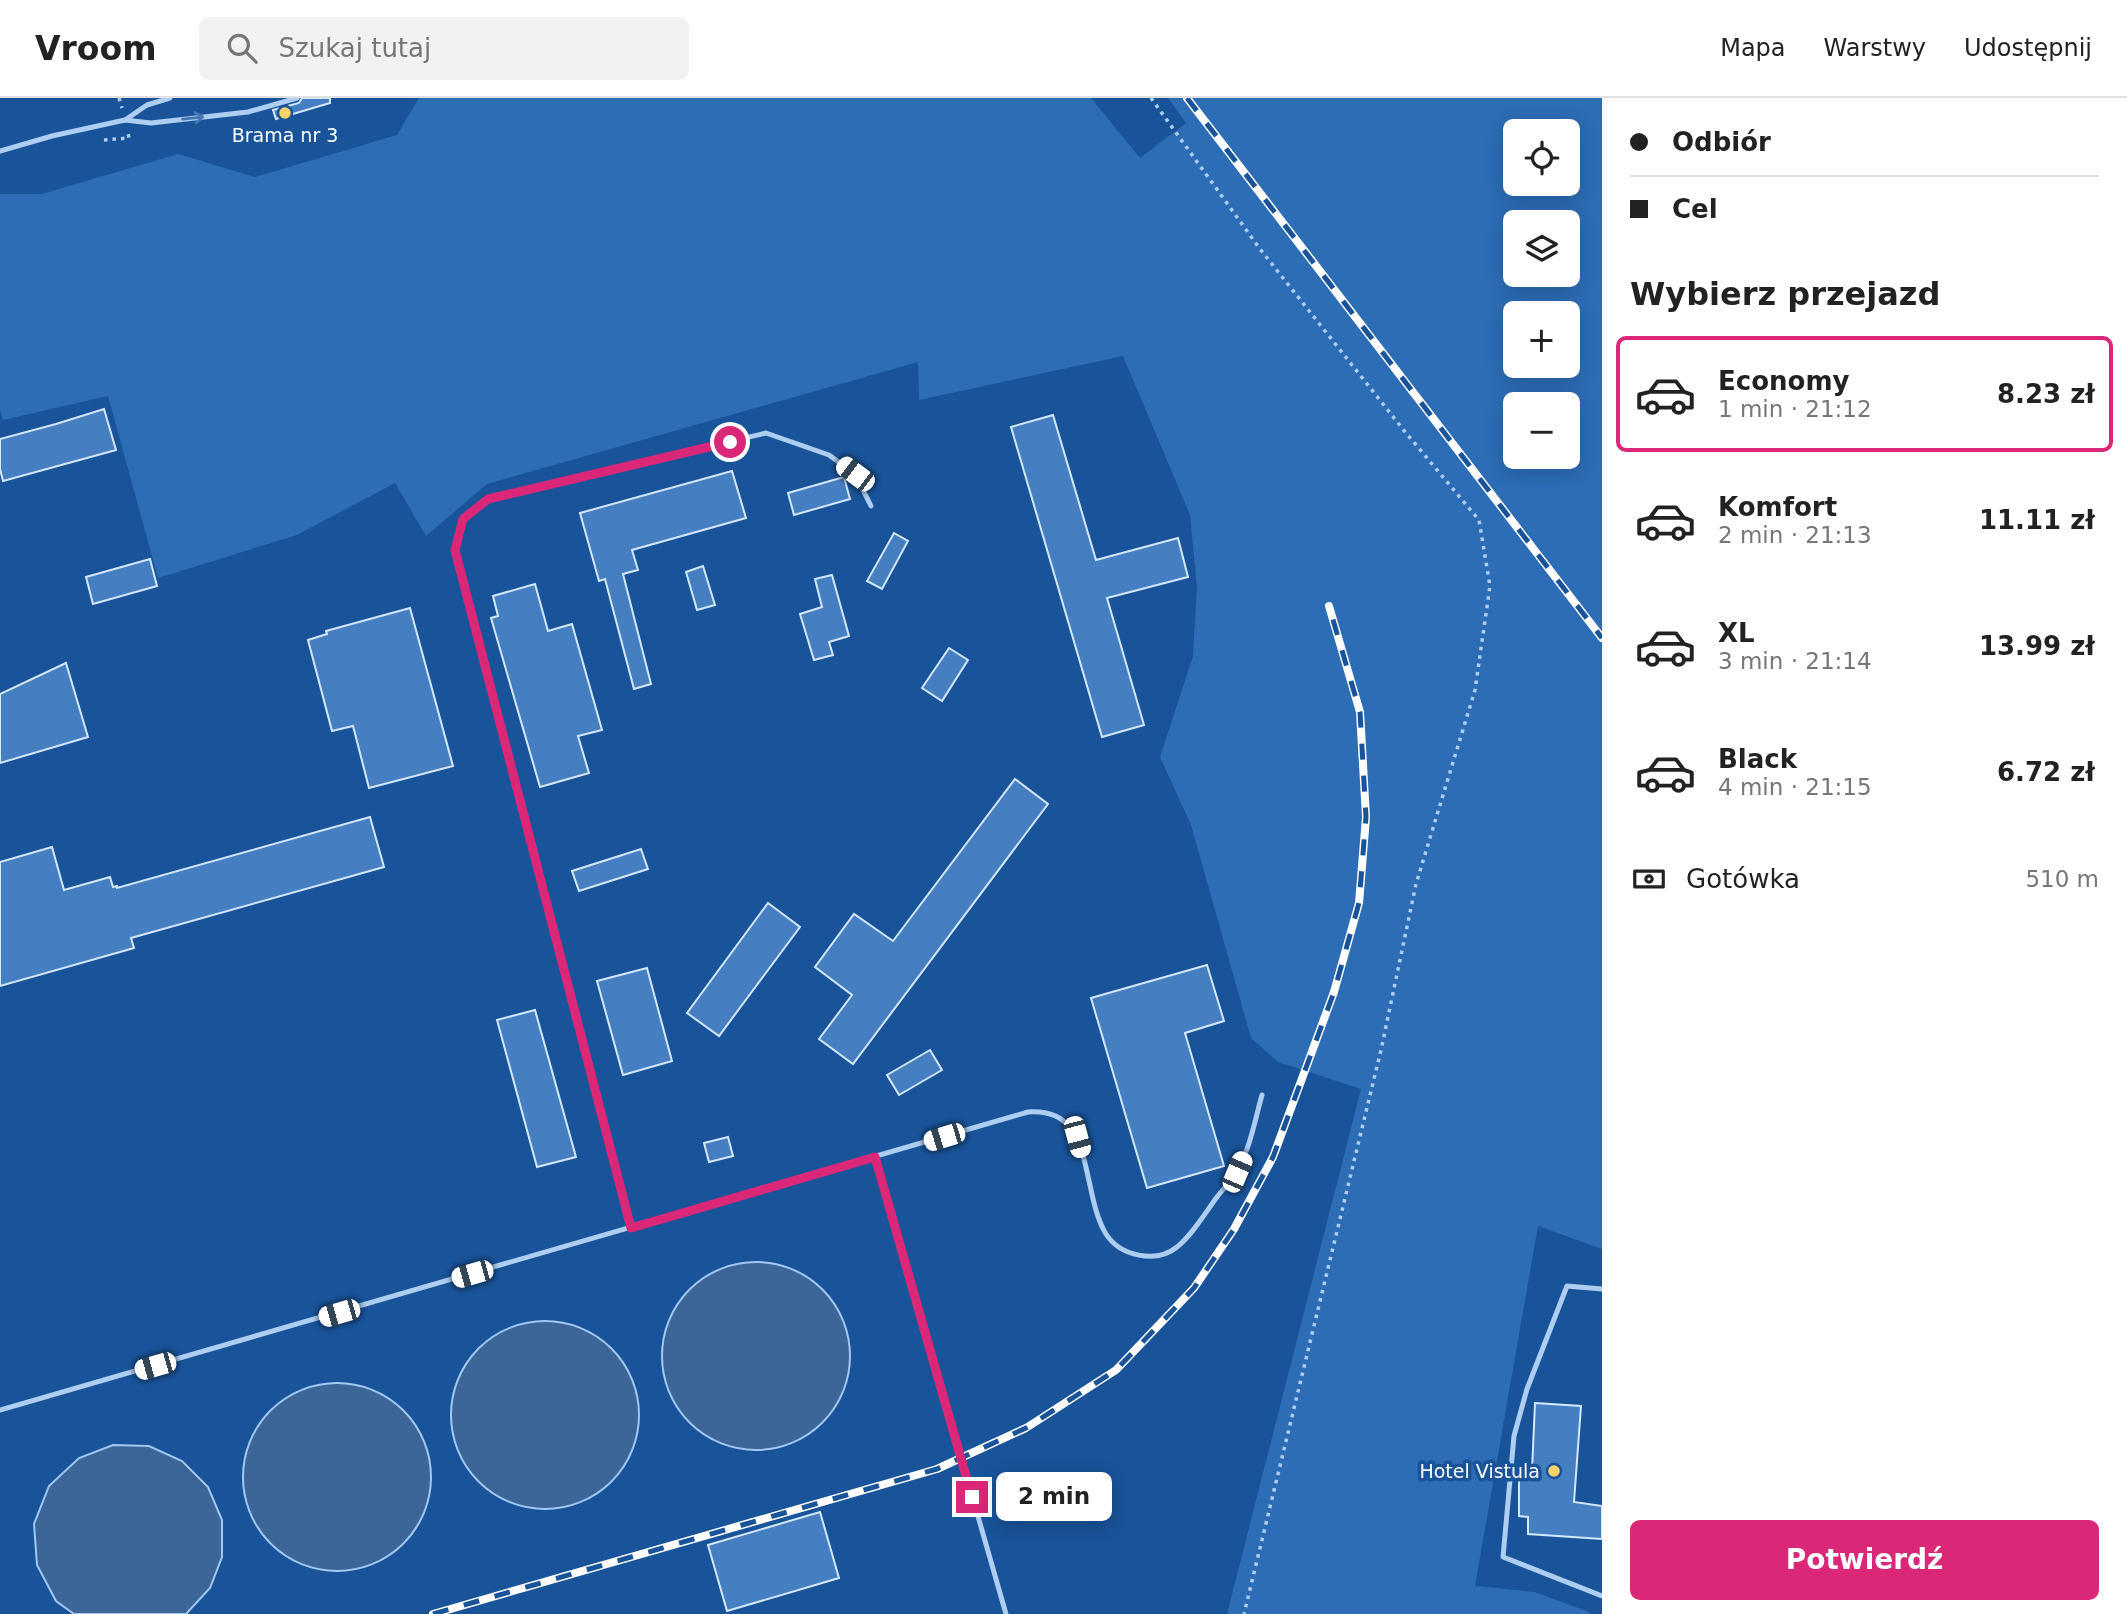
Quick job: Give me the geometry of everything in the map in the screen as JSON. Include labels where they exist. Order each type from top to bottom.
[{"type":"lane","points":[[125,120],[147,105],[170,98]]},
{"type":"lane","points":[[0,151],[125,120],[151,123],[248,112],[297,98]]},
{"type":"lane","points":[[631,1228],[455,550],[463,519],[488,499],[766,433],[830,455],[855,474],[871,506]]},
{"type":"lane","points":[[0,1410],[1027,1112],[1043,1111],[1068,1125],[1077,1137],[1107,1236],[1129,1253],[1154,1256],[1177,1247],[1237,1172],[1262,1095]]},
{"type":"lane","points":[[875,1157],[1006,1614]]},
{"type":"lane","points":[[1602,1289],[1567,1286],[1527,1389],[1514,1436],[1503,1557],[1602,1596]]},
{"type":"path","points":[[1151,98],[1259,249],[1479,520],[1490,586],[1475,690],[1416,884],[1381,1050],[1244,1614]]},
{"type":"path","points":[[102,140],[129,138]]},
{"type":"shaded area","points":[[419,98],[1091,98],[1140,158],[1186,123],[1168,98],[1602,98],[1602,1249],[1538,1226],[1475,1586],[1535,1592],[1590,1614],[1227,1614],[1361,1089],[1278,1062],[1251,1038],[1191,825],[1160,757],[1193,656],[1197,587],[1190,515],[1123,356],[919,400],[918,362],[487,484],[426,536],[395,483],[297,535],[158,578],[108,396],[3,420],[0,410],[0,194],[42,194],[178,154],[255,177],[397,135]]},
{"type":"shaded area","points":[[756,1262],[792,1269],[822,1290],[843,1320],[850,1356],[843,1392],[822,1422],[792,1443],[756,1450],[720,1443],[690,1422],[669,1392],[662,1356],[669,1320],[690,1290],[720,1269]]},
{"type":"shaded area","points":[[545,1321],[581,1328],[611,1349],[632,1379],[639,1415],[632,1451],[611,1481],[581,1502],[545,1509],[509,1502],[479,1481],[458,1451],[451,1415],[458,1379],[479,1349],[509,1328]]},
{"type":"shaded area","points":[[337,1383],[373,1390],[403,1411],[424,1441],[431,1477],[424,1513],[403,1543],[373,1564],[337,1571],[301,1564],[271,1543],[250,1513],[243,1477],[250,1441],[271,1411],[301,1390]]},
{"type":"shaded area","points":[[113,1445],[149,1446],[182,1461],[208,1487],[222,1520],[222,1557],[210,1588],[186,1614],[74,1614],[56,1601],[37,1565],[34,1524],[49,1486],[79,1458]]},
{"type":"building","name":"Brama nr 3","points":[[302,98],[330,98],[330,103],[276,119],[273,110],[299,103]]},
{"type":"building","points":[[104,409],[116,450],[3,481],[0,469],[0,439]]},
{"type":"building","points":[[1053,415],[1096,560],[1178,538],[1188,577],[1107,598],[1144,725],[1102,737],[1011,427]]},
{"type":"building","points":[[732,471],[746,518],[632,550],[638,570],[623,574],[651,684],[634,689],[605,579],[599,581],[580,513]]},
{"type":"building","points":[[844,477],[850,499],[794,515],[788,493]]},
{"type":"building","points":[[894,533],[908,541],[882,589],[867,581]]},
{"type":"building","points":[[150,559],[157,586],[93,604],[86,577]]},
{"type":"building","points":[[703,566],[715,605],[697,610],[686,572]]},
{"type":"building","points":[[832,575],[849,636],[829,642],[833,655],[814,660],[800,614],[822,607],[815,579]]},
{"type":"building","points":[[535,584],[548,631],[572,624],[602,730],[578,736],[589,773],[540,787],[491,618],[498,616],[493,596]]},
{"type":"building","points":[[410,608],[453,766],[369,788],[353,726],[332,731],[308,640],[327,634],[326,631]]},
{"type":"building","points":[[949,648],[968,660],[942,701],[922,688]]},
{"type":"building","points":[[66,663],[88,737],[0,763],[0,694]]},
{"type":"building","points":[[1015,779],[1048,804],[853,1064],[819,1039],[852,995],[815,967],[854,914],[893,941]]},
{"type":"building","points":[[370,817],[384,867],[131,938],[134,948],[0,986],[0,862],[52,847],[64,890],[110,877],[113,887],[117,888]]},
{"type":"building","points":[[641,849],[648,869],[579,891],[572,871]]},
{"type":"building","points":[[768,903],[800,927],[719,1036],[687,1013]]},
{"type":"building","points":[[1207,965],[1224,1021],[1185,1033],[1224,1166],[1147,1188],[1091,998]]},
{"type":"building","points":[[647,968],[672,1061],[623,1075],[597,981]]},
{"type":"building","points":[[535,1010],[576,1157],[537,1167],[497,1020]]},
{"type":"building","points":[[930,1050],[942,1070],[899,1095],[887,1075]]},
{"type":"building","points":[[728,1137],[733,1156],[709,1162],[704,1143]]},
{"type":"building","name":"Hotel Vistula","points":[[1535,1403],[1581,1406],[1574,1502],[1602,1506],[1602,1539],[1528,1534],[1528,1517],[1519,1516],[1519,1470],[1532,1471]]},
{"type":"building","points":[[820,1512],[839,1578],[727,1611],[708,1545]]},
{"type":"railway","points":[[1187,98],[1602,638]]},
{"type":"railway","points":[[433,1614],[937,1469],[1026,1428],[1116,1370],[1194,1288],[1234,1229],[1273,1157],[1334,992],[1359,903],[1366,817],[1360,712],[1329,606]]},
{"type":"place","name":"Brama nr 3","points":[[285,113]]},
{"type":"place","name":"Hotel Vistula","points":[[1554,1471]]},
{"type":"route","points":[[730,442],[488,499],[463,519],[455,550],[631,1228],[875,1157],[972,1497]]}]
